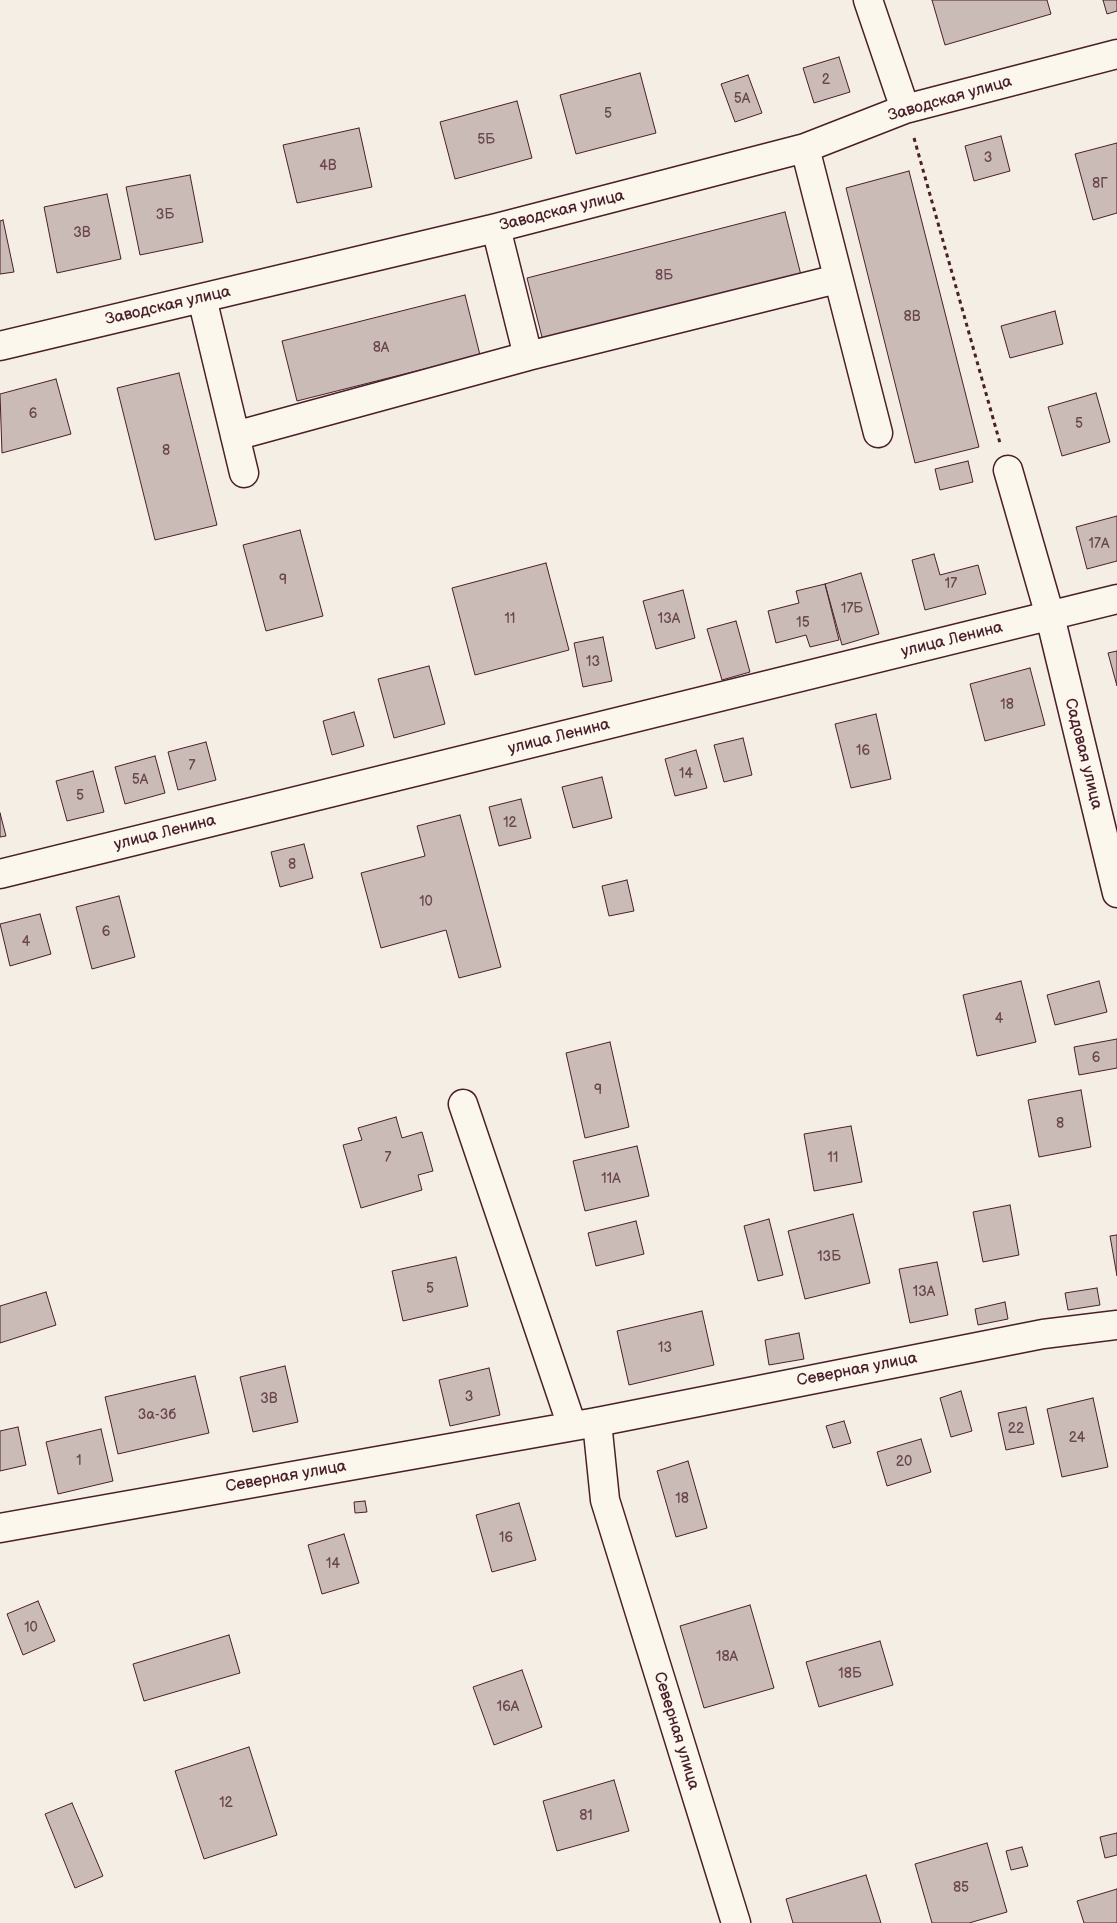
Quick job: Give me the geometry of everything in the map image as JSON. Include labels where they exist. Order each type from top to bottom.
[{"type":"street","points":[[868,0],[906,109]]},
{"type":"street","name":"Заводская улица","points":[[0,346],[496,228],[805,148],[906,109],[1117,54]]},
{"type":"street","points":[[805,148],[837,279],[878,433]]},
{"type":"street","points":[[496,228],[528,356]]},
{"type":"street","points":[[235,436],[528,356],[837,279]]},
{"type":"street","points":[[202,298],[244,473]]},
{"type":"street","name":"Садовая улица","points":[[1008,470],[1050,616],[1117,893]]},
{"type":"street","name":"улица Ленина","points":[[0,874],[1117,598]]},
{"type":"street","name":"Северная улица","points":[[463,1104],[584,1424],[605,1500],[736,1923]]},
{"type":"street","name":"Северная улица","points":[[0,1528],[584,1424],[1043,1334],[1117,1326]]},
{"type":"path","points":[[906,109],[1008,470]]},
{"type":"building","points":[[932,0],[1047,0],[1051,14],[945,45]]},
{"type":"building","points":[[1103,0],[1117,0],[1117,11],[1107,14]]},
{"type":"building","points":[[839,57],[850,92],[814,103],[803,68]]},
{"type":"building","points":[[640,73],[656,133],[576,154],[560,95]]},
{"type":"building","points":[[748,75],[762,113],[735,122],[721,84]]},
{"type":"building","points":[[517,101],[532,158],[455,179],[440,122]]},
{"type":"building","points":[[359,128],[372,187],[297,203],[283,145]]},
{"type":"building","points":[[1001,136],[1010,171],[974,181],[965,146]]},
{"type":"building","points":[[1117,143],[1117,213],[1093,220],[1075,154]]},
{"type":"building","points":[[909,171],[979,447],[915,463],[846,188]]},
{"type":"building","points":[[190,175],[203,242],[140,255],[126,187]]},
{"type":"building","points":[[107,194],[121,259],[57,273],[44,207]]},
{"type":"building","points":[[785,212],[801,275],[543,341],[527,278]]},
{"type":"building","points":[[3,220],[14,272],[0,274],[0,221]]},
{"type":"building","points":[[465,295],[480,355],[297,401],[282,341]]},
{"type":"building","points":[[1055,311],[1063,344],[1010,358],[1001,326]]},
{"type":"building","points":[[179,373],[217,525],[155,540],[117,388]]},
{"type":"building","points":[[56,379],[71,434],[2,453],[0,394]]},
{"type":"building","points":[[1096,393],[1110,442],[1062,456],[1048,407]]},
{"type":"building","points":[[968,461],[973,482],[940,490],[935,469]]},
{"type":"building","points":[[1117,516],[1117,561],[1087,569],[1076,527]]},
{"type":"building","points":[[300,530],[323,616],[266,631],[243,545]]},
{"type":"building","points":[[934,554],[940,575],[978,565],[986,594],[925,610],[912,560]]},
{"type":"building","points":[[546,563],[569,650],[475,675],[452,588]]},
{"type":"building","points":[[861,573],[879,634],[842,645],[825,584]]},
{"type":"building","points":[[825,584],[839,640],[810,647],[806,635],[776,643],[768,611],[799,603],[796,591]]},
{"type":"building","points":[[683,590],[695,638],[656,649],[643,601]]},
{"type":"building","points":[[736,621],[750,672],[722,680],[707,629]]},
{"type":"building","points":[[603,637],[612,681],[583,687],[574,643]]},
{"type":"building","points":[[1117,651],[1117,686],[1108,653]]},
{"type":"building","points":[[429,666],[445,724],[394,738],[378,679]]},
{"type":"building","points":[[1030,668],[1045,725],[985,741],[970,684]]},
{"type":"building","points":[[354,712],[364,746],[332,755],[323,721]]},
{"type":"building","points":[[876,714],[891,779],[851,788],[835,724]]},
{"type":"building","points":[[743,738],[752,775],[724,782],[714,745]]},
{"type":"building","points":[[206,742],[216,780],[178,790],[168,752]]},
{"type":"building","points":[[696,750],[707,788],[675,796],[665,759]]},
{"type":"building","points":[[155,756],[165,793],[125,804],[115,767]]},
{"type":"building","points":[[93,771],[104,812],[67,821],[56,781]]},
{"type":"building","points":[[602,777],[612,818],[573,828],[562,787]]},
{"type":"building","points":[[521,799],[531,838],[499,846],[489,807]]},
{"type":"building","points":[[0,813],[6,836],[0,837]]},
{"type":"building","points":[[460,815],[501,967],[459,978],[446,930],[381,948],[361,873],[425,856],[417,826]]},
{"type":"building","points":[[304,844],[313,878],[280,887],[271,852]]},
{"type":"building","points":[[627,880],[634,911],[609,916],[602,886]]},
{"type":"building","points":[[119,896],[135,957],[92,969],[76,907]]},
{"type":"building","points":[[40,914],[51,954],[10,966],[0,924]]},
{"type":"building","points":[[1021,981],[1036,1042],[977,1056],[963,995]]},
{"type":"building","points":[[1099,981],[1107,1012],[1055,1025],[1047,995]]},
{"type":"building","points":[[1117,1039],[1117,1068],[1079,1075],[1074,1047]]},
{"type":"building","points":[[610,1042],[629,1127],[585,1138],[566,1053]]},
{"type":"building","points":[[1081,1090],[1091,1147],[1039,1157],[1028,1100]]},
{"type":"building","points":[[396,1117],[402,1138],[422,1132],[433,1171],[418,1175],[422,1190],[361,1208],[343,1145],[362,1140],[358,1128]]},
{"type":"building","points":[[851,1126],[862,1182],[814,1191],[804,1134]]},
{"type":"building","points":[[637,1146],[649,1196],[585,1211],[573,1161]]},
{"type":"building","points":[[1010,1205],[1019,1255],[983,1262],[973,1212]]},
{"type":"building","points":[[853,1214],[870,1283],[805,1299],[788,1231]]},
{"type":"building","points":[[769,1219],[783,1275],[758,1281],[744,1226]]},
{"type":"building","points":[[636,1221],[644,1254],[596,1266],[588,1233]]},
{"type":"building","points":[[1117,1235],[1117,1276],[1110,1236]]},
{"type":"building","points":[[456,1257],[468,1306],[403,1321],[392,1271]]},
{"type":"building","points":[[937,1262],[948,1315],[910,1323],[899,1269]]},
{"type":"building","points":[[1097,1288],[1100,1305],[1068,1310],[1065,1293]]},
{"type":"building","points":[[46,1292],[56,1325],[0,1343],[0,1306]]},
{"type":"building","points":[[1005,1302],[1008,1319],[978,1325],[975,1309]]},
{"type":"building","points":[[702,1311],[714,1365],[629,1385],[617,1331]]},
{"type":"building","points":[[799,1333],[804,1359],[769,1365],[765,1340]]},
{"type":"building","points":[[285,1366],[298,1422],[253,1432],[240,1377]]},
{"type":"building","points":[[489,1368],[500,1415],[450,1426],[439,1380]]},
{"type":"building","points":[[195,1376],[209,1433],[118,1454],[105,1397]]},
{"type":"building","points":[[961,1391],[972,1431],[951,1437],[940,1398]]},
{"type":"building","points":[[1093,1398],[1108,1467],[1062,1477],[1047,1409]]},
{"type":"building","points":[[1026,1407],[1034,1444],[1006,1450],[998,1413]]},
{"type":"building","points":[[844,1421],[851,1443],[833,1448],[826,1426]]},
{"type":"building","points":[[18,1427],[26,1465],[0,1471],[0,1431]]},
{"type":"building","points":[[101,1429],[113,1481],[58,1494],[46,1442]]},
{"type":"building","points":[[921,1439],[931,1472],[887,1486],[877,1452]]},
{"type":"building","points":[[688,1461],[707,1528],[676,1537],[657,1471]]},
{"type":"building","points":[[365,1501],[367,1512],[355,1513],[354,1502]]},
{"type":"building","points":[[519,1503],[536,1560],[492,1572],[476,1515]]},
{"type":"building","points":[[344,1534],[359,1583],[322,1594],[308,1545]]},
{"type":"building","points":[[38,1601],[55,1641],[23,1655],[7,1614]]},
{"type":"building","points":[[750,1605],[774,1688],[704,1708],[680,1626]]},
{"type":"building","points":[[229,1635],[240,1673],[144,1701],[133,1664]]},
{"type":"building","points":[[880,1641],[893,1685],[819,1707],[806,1662]]},
{"type":"building","points":[[522,1670],[542,1727],[494,1745],[473,1687]]},
{"type":"building","points":[[249,1747],[277,1835],[204,1859],[175,1771]]},
{"type":"building","points":[[614,1780],[629,1831],[557,1851],[543,1801]]},
{"type":"building","points":[[72,1803],[103,1876],[75,1888],[45,1814]]},
{"type":"building","points":[[1117,1833],[1117,1855],[1105,1858],[1100,1837]]},
{"type":"building","points":[[987,1843],[1007,1912],[969,1923],[932,1923],[915,1864]]},
{"type":"building","points":[[1022,1847],[1028,1866],[1011,1870],[1006,1851]]},
{"type":"building","points":[[866,1875],[881,1923],[793,1923],[786,1899]]},
{"type":"building","points":[[1117,1889],[1117,1923],[1084,1923],[1077,1901]]}]
